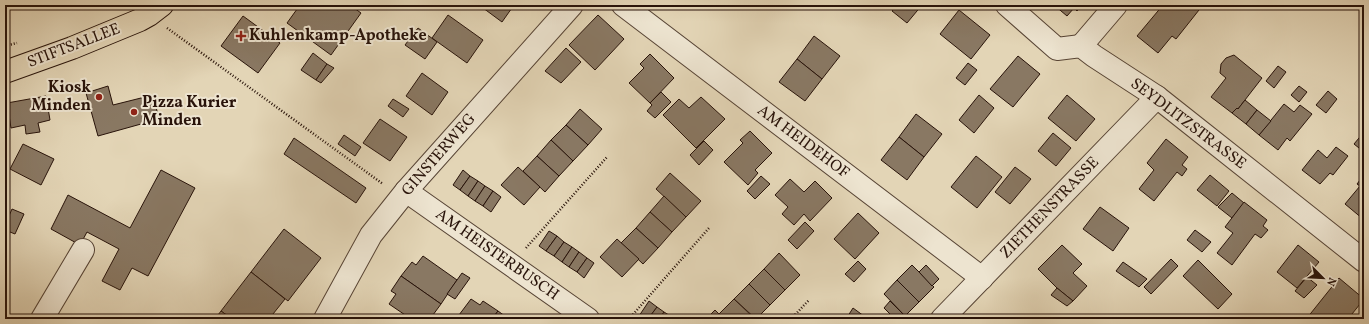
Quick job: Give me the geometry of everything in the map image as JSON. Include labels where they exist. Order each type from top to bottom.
[{"type":"main road","name":"STIFTSALLEE","points":[[5,72],[72,48],[156,10]]},
{"type":"street","name":"GINSTERWEG","points":[[325,319],[371,234],[406,191],[572,5]]},
{"type":"street","name":"AM HEIDEHOF","points":[[623,5],[982,278]]},
{"type":"street","points":[[1007,5],[1057,49],[1081,46],[1116,5]]},
{"type":"street","name":"SEYDLITZSTRASSE","points":[[1081,46],[1157,97],[1364,261]]},
{"type":"street","name":"ZIETHENSTRASSE","points":[[942,319],[1157,97]]},
{"type":"street","name":"AM HEISTERBUSCH","points":[[406,191],[588,319]]},
{"type":"street","points":[[42,319],[83,250]]},
{"type":"path","points":[[156,10],[389,188],[406,191]]},
{"type":"path","points":[[511,264],[608,157]]},
{"type":"path","points":[[629,319],[709,228]]},
{"type":"path","points":[[791,319],[809,300]]},
{"type":"building","points":[[300,5],[350,5],[361,13],[331,55],[287,23]]},
{"type":"building","points":[[479,5],[514,5],[502,22]]},
{"type":"building","points":[[897,5],[922,5],[907,23],[892,11]]},
{"type":"building","points":[[1054,5],[1082,5],[1077,11],[1074,8],[1067,16]]},
{"type":"building","points":[[1163,5],[1193,5],[1199,10],[1176,39],[1172,36],[1158,53],[1137,36]]},
{"type":"building","points":[[959,10],[990,35],[971,59],[940,34]]},
{"type":"building","points":[[448,15],[483,40],[467,63],[432,38]]},
{"type":"building","points":[[598,15],[624,39],[595,70],[569,45]]},
{"type":"building","points":[[243,16],[280,43],[258,73],[221,46]]},
{"type":"building","points":[[418,28],[437,42],[425,59],[405,45]]},
{"type":"building","points":[[814,36],[840,56],[822,79],[797,59]]},
{"type":"building","points":[[566,48],[581,62],[561,83],[545,71]]},
{"type":"building","points":[[313,53],[327,64],[316,80],[301,70]]},
{"type":"building","points":[[650,54],[674,78],[650,103],[629,83],[644,68],[640,64]]},
{"type":"building","points":[[1234,55],[1262,78],[1238,109],[1237,108],[1232,113],[1211,97],[1226,78],[1220,73],[1221,64],[1226,58]]},
{"type":"building","points":[[1018,56],[1040,74],[1013,107],[990,89]]},
{"type":"building","points":[[797,59],[822,79],[805,101],[779,82]]},
{"type":"building","points":[[968,63],[977,70],[965,85],[956,78]]},
{"type":"building","points":[[327,64],[334,68],[321,83],[316,80]]},
{"type":"building","points":[[1278,66],[1286,72],[1274,88],[1266,81]]},
{"type":"building","points":[[422,73],[448,92],[432,115],[406,96]]},
{"type":"building","points":[[108,86],[113,105],[153,95],[159,119],[98,136],[86,93]]},
{"type":"building","points":[[1299,86],[1307,92],[1299,102],[1291,95]]},
{"type":"building","points":[[1328,91],[1337,99],[1326,113],[1316,105]]},
{"type":"building","points":[[661,92],[671,102],[655,118],[647,111],[652,105],[650,103]]},
{"type":"building","points":[[979,95],[994,108],[974,133],[959,120]]},
{"type":"building","points":[[1067,95],[1095,119],[1076,141],[1048,118]]},
{"type":"building","points":[[46,96],[50,120],[38,123],[40,132],[26,134],[25,125],[11,128],[7,103]]},
{"type":"building","points":[[701,97],[725,119],[696,148],[663,115],[679,99],[689,108]]},
{"type":"building","points":[[393,99],[409,109],[403,117],[388,106]]},
{"type":"building","points":[[1245,100],[1257,110],[1246,124],[1232,113],[1237,108],[1238,109]]},
{"type":"building","points":[[1284,104],[1294,112],[1300,105],[1312,114],[1290,141],[1287,138],[1278,150],[1259,135]]},
{"type":"building","points":[[580,109],[602,129],[588,145],[566,125]]},
{"type":"building","points":[[1257,110],[1271,121],[1259,135],[1246,124]]},
{"type":"building","points":[[916,114],[942,134],[924,157],[899,137]]},
{"type":"building","points":[[380,119],[407,137],[390,161],[363,143]]},
{"type":"building","points":[[566,125],[588,145],[573,161],[551,140]]},
{"type":"building","points":[[750,131],[772,153],[755,170],[758,173],[748,185],[724,162],[743,143],[740,140]]},
{"type":"building","points":[[1364,132],[1364,152],[1354,144]]},
{"type":"building","points":[[1053,133],[1071,148],[1056,166],[1038,151]]},
{"type":"building","points":[[344,135],[361,147],[355,156],[338,144]]},
{"type":"building","points":[[899,137],[924,157],[907,180],[881,160]]},
{"type":"building","points":[[294,138],[366,188],[356,203],[284,154]]},
{"type":"building","points":[[1166,139],[1188,157],[1182,165],[1187,169],[1182,176],[1177,172],[1154,201],[1139,189],[1154,170],[1147,163]]},
{"type":"building","points":[[551,140],[573,161],[559,176],[537,156]]},
{"type":"building","points":[[704,141],[713,150],[699,165],[690,155]]},
{"type":"building","points":[[23,144],[54,159],[41,185],[10,169]]},
{"type":"building","points":[[1336,147],[1348,156],[1333,175],[1330,173],[1320,184],[1302,170],[1318,150],[1327,158]]},
{"type":"building","points":[[537,156],[559,176],[545,192],[523,171]]},
{"type":"building","points":[[976,156],[1002,177],[977,208],[951,187]]},
{"type":"building","points":[[518,167],[540,187],[524,205],[501,185]]},
{"type":"building","points":[[1015,167],[1031,179],[1010,204],[995,192]]},
{"type":"building","points":[[161,170],[195,188],[148,276],[132,268],[120,290],[102,281],[119,249],[87,232],[80,245],[51,229],[68,195],[130,228]]},
{"type":"building","points":[[463,170],[470,176],[460,190],[453,185]]},
{"type":"building","points":[[670,173],[701,201],[686,217],[656,189]]},
{"type":"building","points":[[1210,175],[1229,191],[1217,206],[1197,190]]},
{"type":"building","points":[[1364,175],[1363,219],[1345,204],[1360,186],[1357,184]]},
{"type":"building","points":[[470,176],[478,181],[468,196],[460,190]]},
{"type":"building","points":[[761,176],[770,184],[755,199],[747,191]]},
{"type":"building","points":[[790,179],[804,192],[815,181],[832,198],[810,221],[804,214],[794,225],[782,214],[788,207],[775,195]]},
{"type":"building","points":[[478,181],[485,186],[475,201],[468,196]]},
{"type":"building","points":[[485,186],[493,191],[483,206],[475,201]]},
{"type":"building","points":[[493,191],[501,197],[491,212],[483,206]]},
{"type":"building","points":[[1232,193],[1244,203],[1232,218],[1218,207]]},
{"type":"building","points":[[664,196],[686,217],[672,232],[650,212]]},
{"type":"building","points":[[1244,202],[1267,220],[1263,226],[1268,230],[1261,238],[1255,234],[1232,265],[1217,253],[1233,233],[1225,227]]},
{"type":"building","points":[[1100,207],[1129,228],[1113,251],[1083,229]]},
{"type":"building","points":[[12,209],[24,214],[15,234],[5,230],[5,225]]},
{"type":"building","points":[[650,212],[672,232],[658,248],[636,228]]},
{"type":"building","points":[[858,213],[879,233],[855,259],[834,239]]},
{"type":"building","points":[[805,222],[814,231],[797,249],[788,240]]},
{"type":"building","points":[[636,228],[658,248],[643,264],[621,243]]},
{"type":"building","points":[[284,229],[321,258],[288,301],[251,272]]},
{"type":"building","points":[[1195,230],[1211,242],[1202,252],[1187,240]]},
{"type":"building","points":[[549,231],[557,236],[546,251],[539,246]]},
{"type":"building","points":[[557,236],[564,242],[554,256],[546,251]]},
{"type":"building","points":[[617,239],[639,259],[622,277],[600,257]]},
{"type":"building","points":[[564,242],[572,247],[562,262],[554,256]]},
{"type":"building","points":[[1062,245],[1082,264],[1073,273],[1087,286],[1073,301],[1057,288],[1038,269]]},
{"type":"building","points":[[1298,245],[1319,262],[1297,288],[1277,272]]},
{"type":"building","points":[[572,247],[579,252],[569,267],[562,262]]},
{"type":"building","points":[[579,252],[587,258],[577,272],[569,267]]},
{"type":"building","points":[[779,253],[800,275],[785,290],[764,269]]},
{"type":"building","points":[[423,256],[457,280],[441,304],[401,276],[412,262],[416,265]]},
{"type":"building","points":[[587,258],[594,263],[584,278],[577,272]]},
{"type":"building","points":[[1171,259],[1178,266],[1151,294],[1144,287]]},
{"type":"building","points":[[1198,260],[1232,294],[1218,309],[1183,276]]},
{"type":"building","points":[[858,261],[866,269],[854,282],[845,274]]},
{"type":"building","points":[[1123,262],[1147,279],[1139,287],[1116,271]]},
{"type":"building","points":[[912,265],[934,287],[919,302],[897,280]]},
{"type":"building","points":[[926,265],[939,279],[932,286],[919,272]]},
{"type":"building","points":[[764,269],[785,290],[770,305],[749,284]]},
{"type":"building","points":[[251,272],[285,299],[269,319],[232,319],[221,311]]},
{"type":"building","points":[[462,273],[470,278],[455,299],[447,294]]},
{"type":"building","points":[[401,276],[441,304],[430,319],[411,319],[389,304],[396,294],[391,291]]},
{"type":"building","points":[[1307,277],[1317,285],[1304,298],[1295,291]]},
{"type":"building","points":[[1339,278],[1364,299],[1348,319],[1343,319],[1340,317],[1338,319],[1307,318]]},
{"type":"building","points":[[897,280],[919,302],[905,316],[884,294]]},
{"type":"building","points":[[749,284],[770,305],[756,319],[734,299]]},
{"type":"building","points":[[1057,288],[1073,301],[1067,306],[1051,295]]},
{"type":"building","points":[[471,299],[480,305],[483,301],[498,311],[492,319],[456,319]]},
{"type":"building","points":[[734,299],[755,319],[724,319],[719,314]]},
{"type":"building","points":[[649,301],[657,307],[648,319],[644,319],[639,316]]},
{"type":"building","points":[[890,301],[904,315],[900,319],[895,319],[884,308]]},
{"type":"building","points":[[657,307],[664,312],[659,319],[648,319]]},
{"type":"building","points":[[853,308],[868,319],[846,319]]},
{"type":"building","points":[[715,310],[724,319],[706,319]]},
{"type":"building","points":[[221,311],[232,319],[215,319]]},
{"type":"building","points":[[498,311],[509,319],[492,319]]},
{"type":"building","points":[[664,312],[672,317],[670,319],[659,319]]},
{"type":"place","name":"Kuhlenkamp-Apotheke","points":[[241,36]]},
{"type":"place","name":"Kiosk Minden","points":[[99,97]]},
{"type":"place","name":"Pizza Kurier Minden","points":[[134,112]]}]
